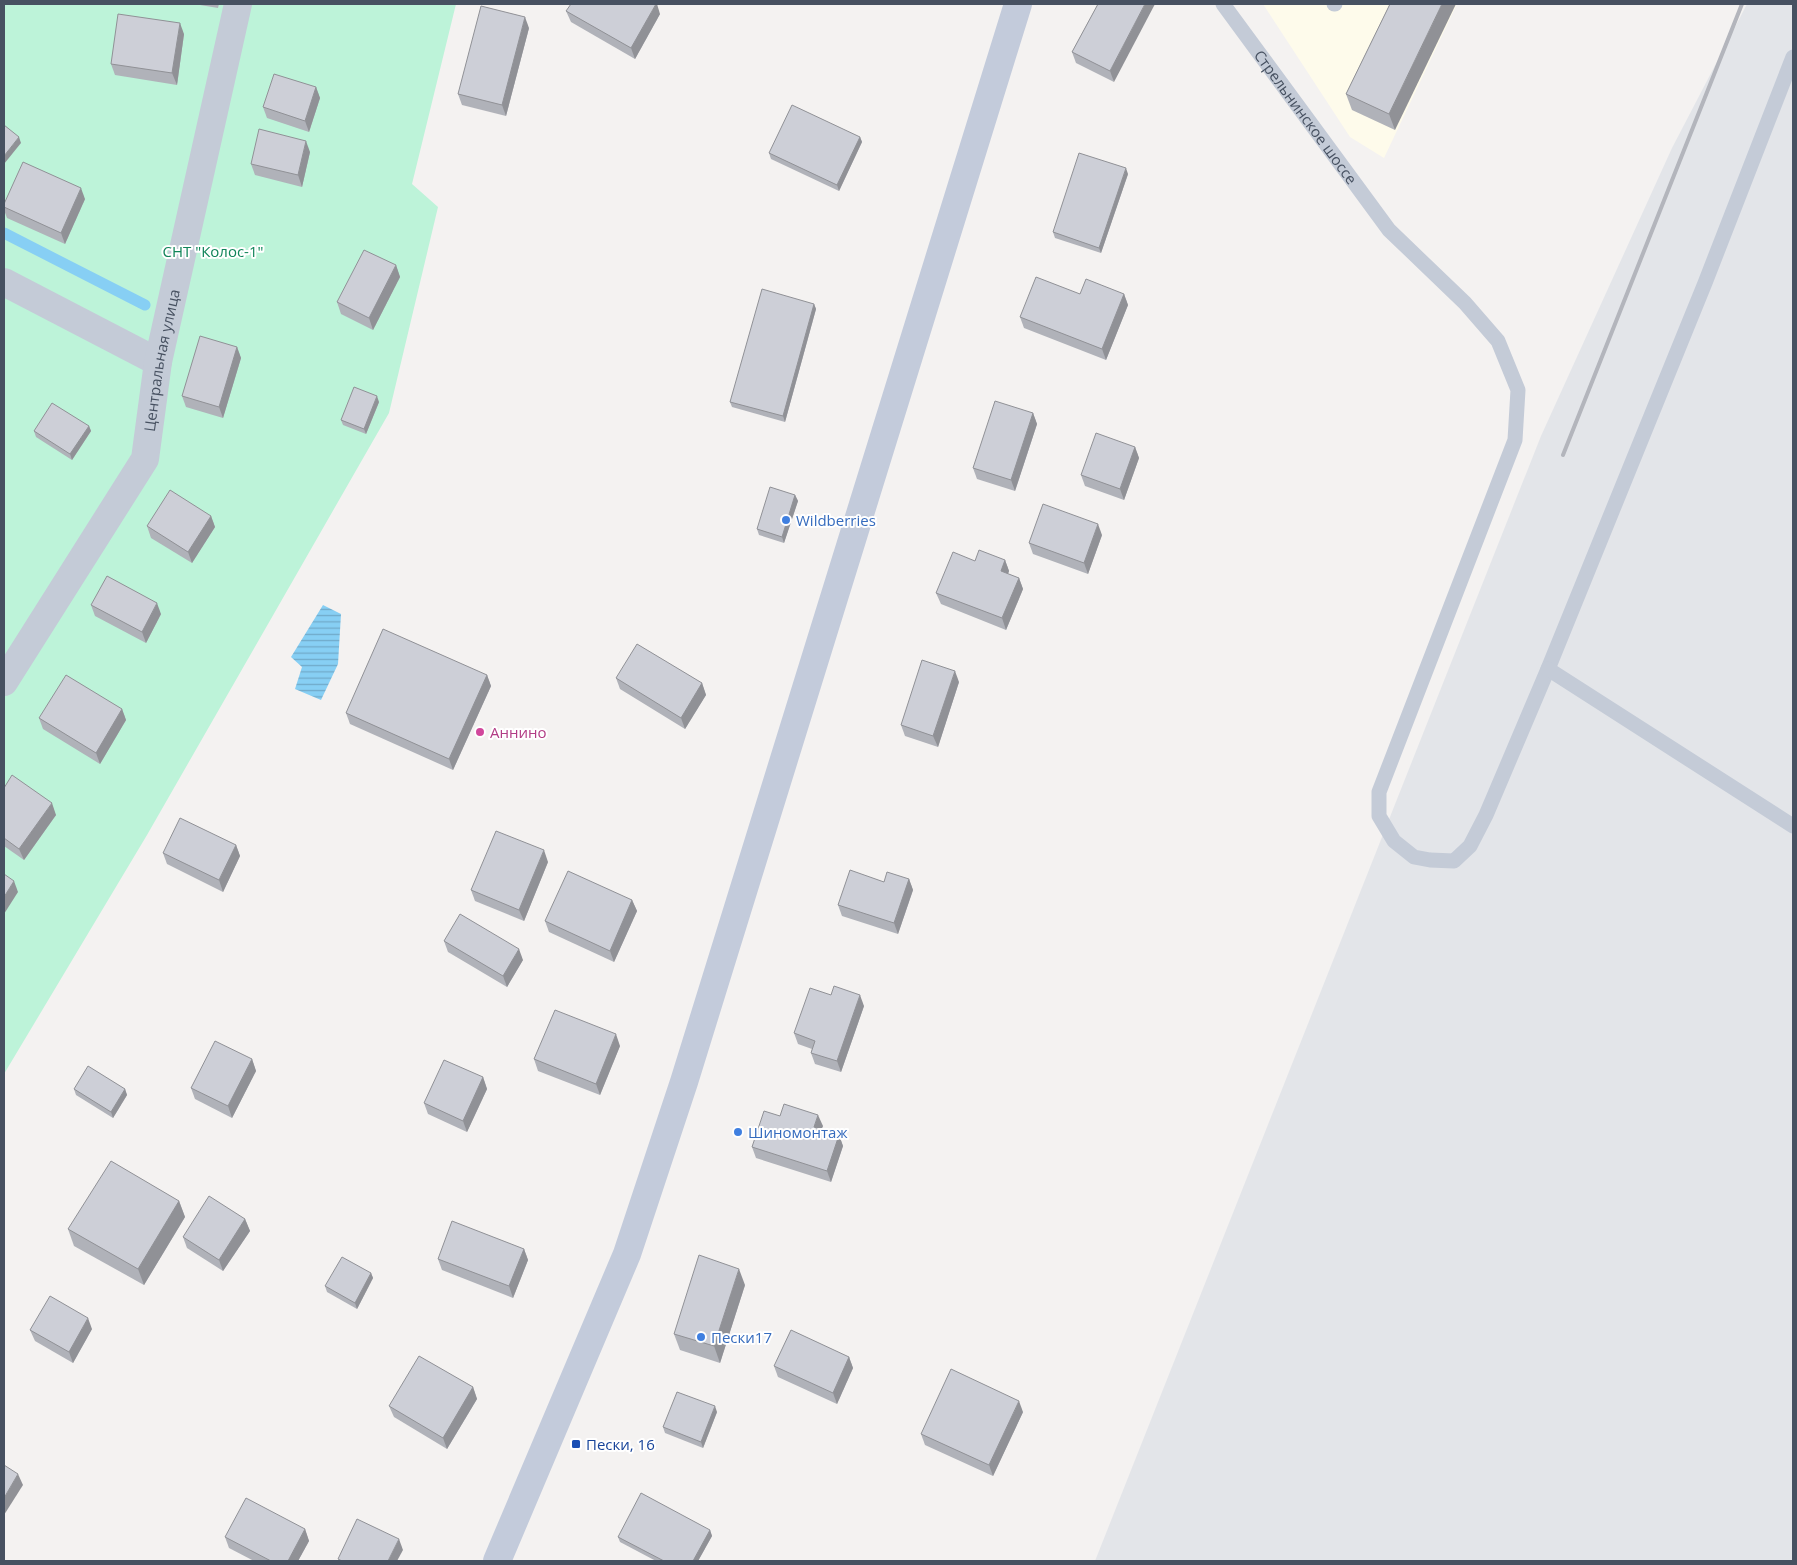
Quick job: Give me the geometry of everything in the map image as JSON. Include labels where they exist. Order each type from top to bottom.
[{"type":"main road","points":[[497,1561],[627,1254],[684,1082],[1018,4]]},
{"type":"street","name":"Центральная улица","points":[[4,682],[145,460],[158,362],[238,4]]},
{"type":"street","points":[[4,282],[158,362]]},
{"type":"lane","name":"Стрельнинское шоссе","points":[[1223,4],[1388,230],[1464,303],[1498,341],[1518,390],[1515,440],[1379,792],[1379,816],[1394,842],[1414,857],[1430,860],[1454,861],[1470,846],[1486,815],[1548,669],[1708,274],[1793,57]]},
{"type":"lane","points":[[1548,669],[1793,826]]},
{"type":"shaded area","points":[[1263,4],[1457,4],[1384,158],[1350,137]]},
{"type":"shaded area","points":[[1747,4],[1793,4],[1793,1561],[1095,1561],[1541,436],[1672,148]]},
{"type":"green space","name":"СНТ \"Колос-1\"","points":[[4,4],[456,4],[412,184],[438,207],[389,413],[147,835],[4,1074]]},
{"type":"water","points":[[323,605],[341,614],[338,664],[321,700],[295,689],[302,667],[291,657]]},
{"type":"building","points":[[571,4],[656,4],[631,48],[566,11]]},
{"type":"building","points":[[1098,4],[1145,4],[1110,71],[1072,52]]},
{"type":"building","points":[[1390,4],[1442,4],[1389,114],[1346,94]]},
{"type":"building","points":[[481,6],[525,17],[502,105],[458,94]]},
{"type":"building","points":[[118,14],[180,23],[172,73],[111,64]]},
{"type":"building","points":[[274,74],[316,87],[305,121],[263,107]]},
{"type":"building","points":[[792,105],[860,137],[837,185],[769,153]]},
{"type":"building","points":[[4,125],[19,137],[4,156]]},
{"type":"building","points":[[259,129],[306,141],[298,175],[251,164]]},
{"type":"building","points":[[1079,153],[1126,168],[1099,248],[1053,232]]},
{"type":"building","points":[[23,162],[81,188],[61,233],[4,207]]},
{"type":"building","points":[[364,250],[396,265],[369,318],[337,302]]},
{"type":"building","points":[[1036,277],[1080,294],[1086,279],[1124,294],[1102,349],[1020,317]]},
{"type":"building","points":[[762,289],[814,304],[783,416],[730,402]]},
{"type":"building","points":[[200,336],[237,347],[219,407],[182,396]]},
{"type":"building","points":[[354,387],[377,396],[364,429],[341,420]]},
{"type":"building","points":[[995,401],[1033,413],[1011,480],[973,468]]},
{"type":"building","points":[[52,403],[89,426],[70,454],[34,431]]},
{"type":"building","points":[[1096,433],[1135,447],[1120,489],[1081,475]]},
{"type":"building","points":[[770,487],[795,495],[782,537],[757,529]]},
{"type":"building","points":[[170,490],[211,516],[188,552],[147,526]]},
{"type":"building","points":[[1043,504],[1098,524],[1084,563],[1029,543]]},
{"type":"building","points":[[979,550],[1005,560],[1001,571],[1019,578],[1002,618],[936,593],[953,552],[975,561]]},
{"type":"building","points":[[107,576],[157,603],[142,632],[91,605]]},
{"type":"building","points":[[383,629],[487,675],[449,759],[346,713]]},
{"type":"building","points":[[637,644],[702,683],[681,718],[616,678]]},
{"type":"building","points":[[922,660],[955,671],[933,736],[901,725]]},
{"type":"building","points":[[66,675],[122,709],[96,753],[39,718]]},
{"type":"building","points":[[12,775],[52,803],[19,849],[4,838],[4,788]]},
{"type":"building","points":[[180,818],[236,845],[219,880],[163,853]]},
{"type":"building","points":[[496,831],[544,850],[519,910],[471,890]]},
{"type":"building","points":[[850,870],[884,882],[887,872],[909,879],[894,923],[838,905]]},
{"type":"building","points":[[568,871],[632,900],[610,951],[545,921]]},
{"type":"building","points":[[4,874],[14,881],[4,897]]},
{"type":"building","points":[[460,914],[519,949],[503,976],[444,941]]},
{"type":"building","points":[[834,986],[860,995],[837,1061],[811,1053],[815,1041],[794,1033],[810,988],[831,995]]},
{"type":"building","points":[[555,1010],[616,1034],[596,1084],[534,1059]]},
{"type":"building","points":[[215,1041],[252,1059],[228,1106],[191,1088]]},
{"type":"building","points":[[444,1060],[483,1077],[463,1121],[424,1103]]},
{"type":"building","points":[[88,1066],[125,1089],[111,1112],[74,1089]]},
{"type":"building","points":[[784,1104],[818,1115],[814,1127],[839,1135],[827,1171],[752,1147],[764,1111],[780,1116]]},
{"type":"building","points":[[111,1161],[179,1201],[138,1269],[68,1229]]},
{"type":"building","points":[[209,1196],[245,1219],[219,1260],[183,1237]]},
{"type":"building","points":[[452,1221],[524,1249],[509,1286],[438,1259]]},
{"type":"building","points":[[699,1255],[739,1269],[714,1346],[674,1334]]},
{"type":"building","points":[[342,1257],[371,1273],[355,1303],[325,1286]]},
{"type":"building","points":[[50,1296],[88,1318],[69,1352],[30,1330]]},
{"type":"building","points":[[791,1330],[849,1357],[833,1393],[774,1366]]},
{"type":"building","points":[[419,1356],[473,1387],[443,1438],[389,1406]]},
{"type":"building","points":[[951,1369],[1019,1401],[989,1465],[921,1434]]},
{"type":"building","points":[[677,1392],[715,1406],[701,1442],[663,1427]]},
{"type":"building","points":[[4,1465],[18,1474],[4,1498]]},
{"type":"building","points":[[641,1493],[710,1530],[693,1561],[664,1561],[618,1537]]},
{"type":"building","points":[[246,1498],[305,1529],[288,1561],[271,1561],[225,1537]]},
{"type":"building","points":[[357,1519],[399,1539],[388,1561],[342,1561],[338,1559]]},
{"type":"waterway","points":[[4,233],[145,305]]},
{"type":"railway","points":[[1563,455],[1742,4]]},
{"type":"place","name":"Wildberries","points":[[786,520]]},
{"type":"place","name":"Аннино","points":[[480,732]]},
{"type":"place","name":"Шиномонтаж","points":[[738,1132]]},
{"type":"place","name":"Пески17","points":[[701,1337]]},
{"type":"place","name":"Пески, 16","points":[[576,1444]]}]
